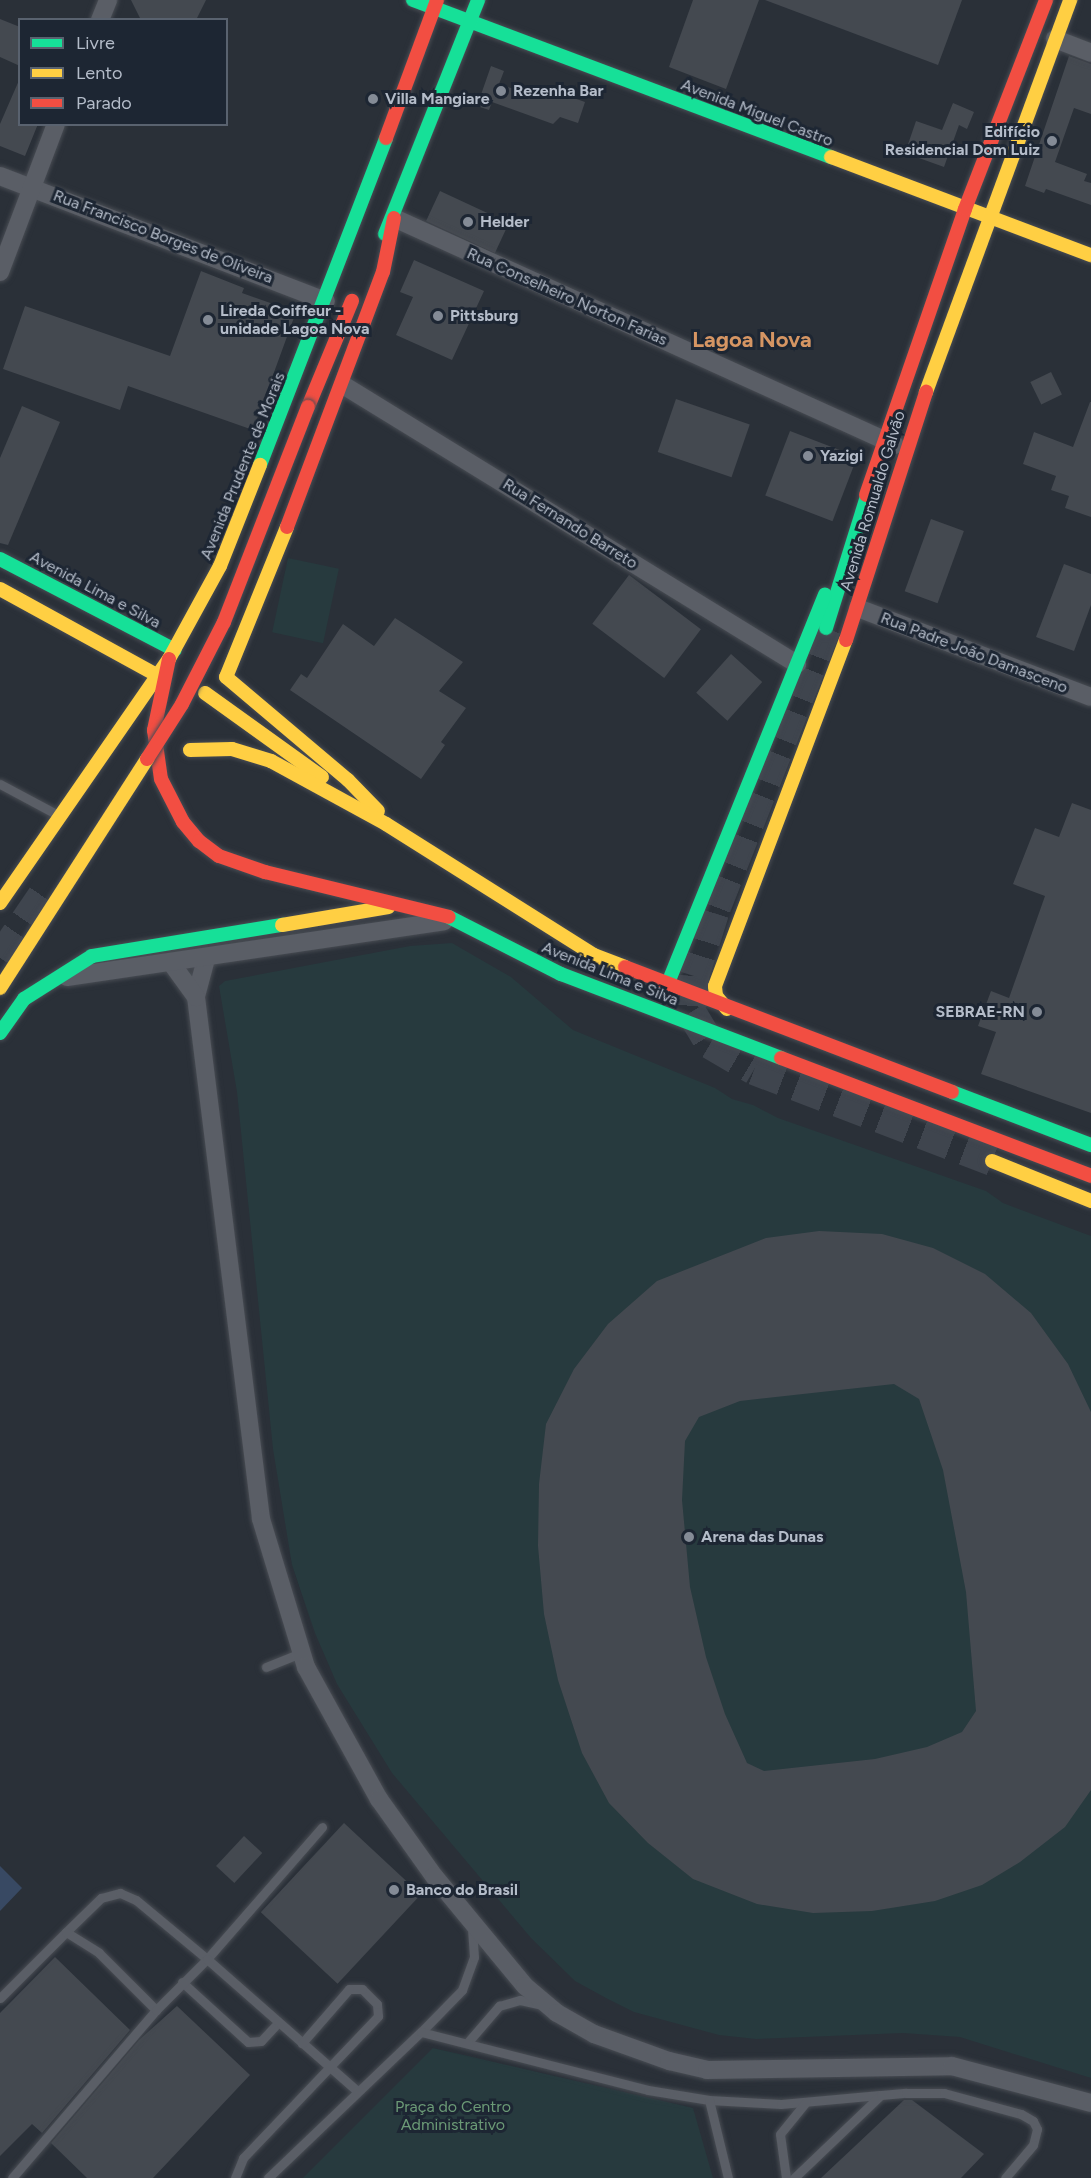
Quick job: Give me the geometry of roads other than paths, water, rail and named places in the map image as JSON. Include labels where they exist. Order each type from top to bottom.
[{"type":"main road","name":"Avenida Miguel Castro","points":[[412,0],[436,4],[471,21],[1091,255]]},
{"type":"main road","points":[[368,265],[394,218],[478,0]]},
{"type":"main road","name":"Avenida Romualdo Galvão","points":[[668,983],[874,474],[965,209],[1046,0]]},
{"type":"main road","name":"Avenida Romualdo Galvão","points":[[727,1009],[716,996],[715,986],[858,608],[905,448],[988,217],[1070,0]]},
{"type":"main road","name":"Avenida Prudente de Morais","points":[[0,903],[172,655],[220,566],[326,301],[436,4]]},
{"type":"main road","points":[[386,824],[369,799],[226,677],[301,498],[343,385],[383,272],[394,218]]},
{"type":"main road","points":[[0,988],[182,704],[224,622],[308,407],[358,287]]},
{"type":"main road","points":[[826,628],[874,474]]},
{"type":"main road","name":"Avenida Lima e Silva","points":[[0,559],[172,655],[156,715],[154,742],[161,779],[170,801],[199,841],[219,856],[265,872],[459,919],[561,974],[1091,1176]]},
{"type":"main road","points":[[0,589],[158,676]]},
{"type":"main road","points":[[205,693],[386,824]]},
{"type":"main road","points":[[190,750],[232,749],[255,754],[386,824]]},
{"type":"main road","name":"Avenida Lima e Silva","points":[[386,824],[594,955],[668,983],[727,1009],[1091,1146]]},
{"type":"main road","points":[[0,1033],[24,999],[84,958],[105,952],[400,906]]},
{"type":"main road","points":[[992,1161],[1091,1201]]},
{"type":"street","points":[[101,18],[108,0]]},
{"type":"street","points":[[1055,39],[1091,53]]},
{"type":"street","points":[[0,272],[30,187],[55,126]]},
{"type":"street","name":"Rua Francisco Borges de Oliveira","points":[[0,176],[326,301]]},
{"type":"street","name":"Rua Conselheiro Norton Farias","points":[[394,218],[884,441],[905,448]]},
{"type":"street","name":"Rua Fernando Barreto","points":[[343,385],[797,664]]},
{"type":"street","name":"Rua Padre João Damasceno","points":[[858,608],[1091,697]]},
{"type":"street","points":[[51,979],[206,959],[459,919]]},
{"type":"street","points":[[206,959],[196,997],[261,1519],[302,1653],[333,1720],[379,1799],[472,1925],[525,1986],[557,2013],[594,2034],[669,2061],[707,2070],[952,2066],[1091,2103]]},
{"type":"street","points":[[172,964],[196,997]]},
{"type":"lane","points":[[0,784],[60,816]]},
{"type":"lane","points":[[266,1667],[302,1653]]},
{"type":"lane","points":[[12,2178],[156,2010],[207,1959],[322,1827]]},
{"type":"lane","points":[[0,1998],[101,1898],[120,1893],[136,1900],[207,1959],[357,2091]]},
{"type":"lane","points":[[268,2178],[462,1990],[474,1958],[472,1925]]},
{"type":"lane","points":[[66,1932],[99,1953],[156,2010]]},
{"type":"lane","points":[[182,1982],[248,2042],[261,2041],[278,2023]]},
{"type":"lane","points":[[235,2178],[243,2158],[378,2016],[377,2004],[362,1989],[349,1989],[302,2043]]},
{"type":"lane","points":[[468,2042],[499,2006],[527,2001],[557,2013]]},
{"type":"lane","points":[[421,2032],[468,2042],[648,2090],[709,2100],[806,2102],[880,2095],[944,2094],[1021,2114],[1033,2121],[1036,2129],[1034,2145],[1005,2178]]},
{"type":"lane","points":[[794,2178],[880,2095]]},
{"type":"lane","points":[[709,2100],[728,2178]]},
{"type":"lane","points":[[786,2178],[780,2133],[806,2102]]},
{"type":"water","points":[[0,1866],[22,1888],[0,1911]]},
{"type":"tunnel","points":[[826,628],[714,913],[694,976],[691,1012],[710,1044],[754,1070],[992,1161]]},
{"type":"tunnel","points":[[0,958],[43,895]]},
{"type":"place","name":"Rezenha Bar","points":[[501,91]]},
{"type":"place","name":"Villa Mangiare","points":[[373,99]]},
{"type":"place","name":"Edifício Residencial Dom Luiz","points":[[1052,141]]},
{"type":"place","name":"Helder","points":[[468,222]]},
{"type":"place","name":"Pittsburg","points":[[438,316]]},
{"type":"place","name":"Lireda Coiffeur - unidade Lagoa Nova","points":[[208,320]]},
{"type":"place","name":"Yazigi","points":[[808,456]]},
{"type":"place","name":"SEBRAE-RN","points":[[1037,1012]]},
{"type":"place","name":"Arena das Dunas","points":[[689,1537]]},
{"type":"place","name":"Banco do Brasil","points":[[394,1890]]},
{"type":"district","name":"Lagoa Nova","points":[[752,340]]},
{"type":"park label","name":"Praça do Centro Administrativo","points":[[453,2116]]}]
